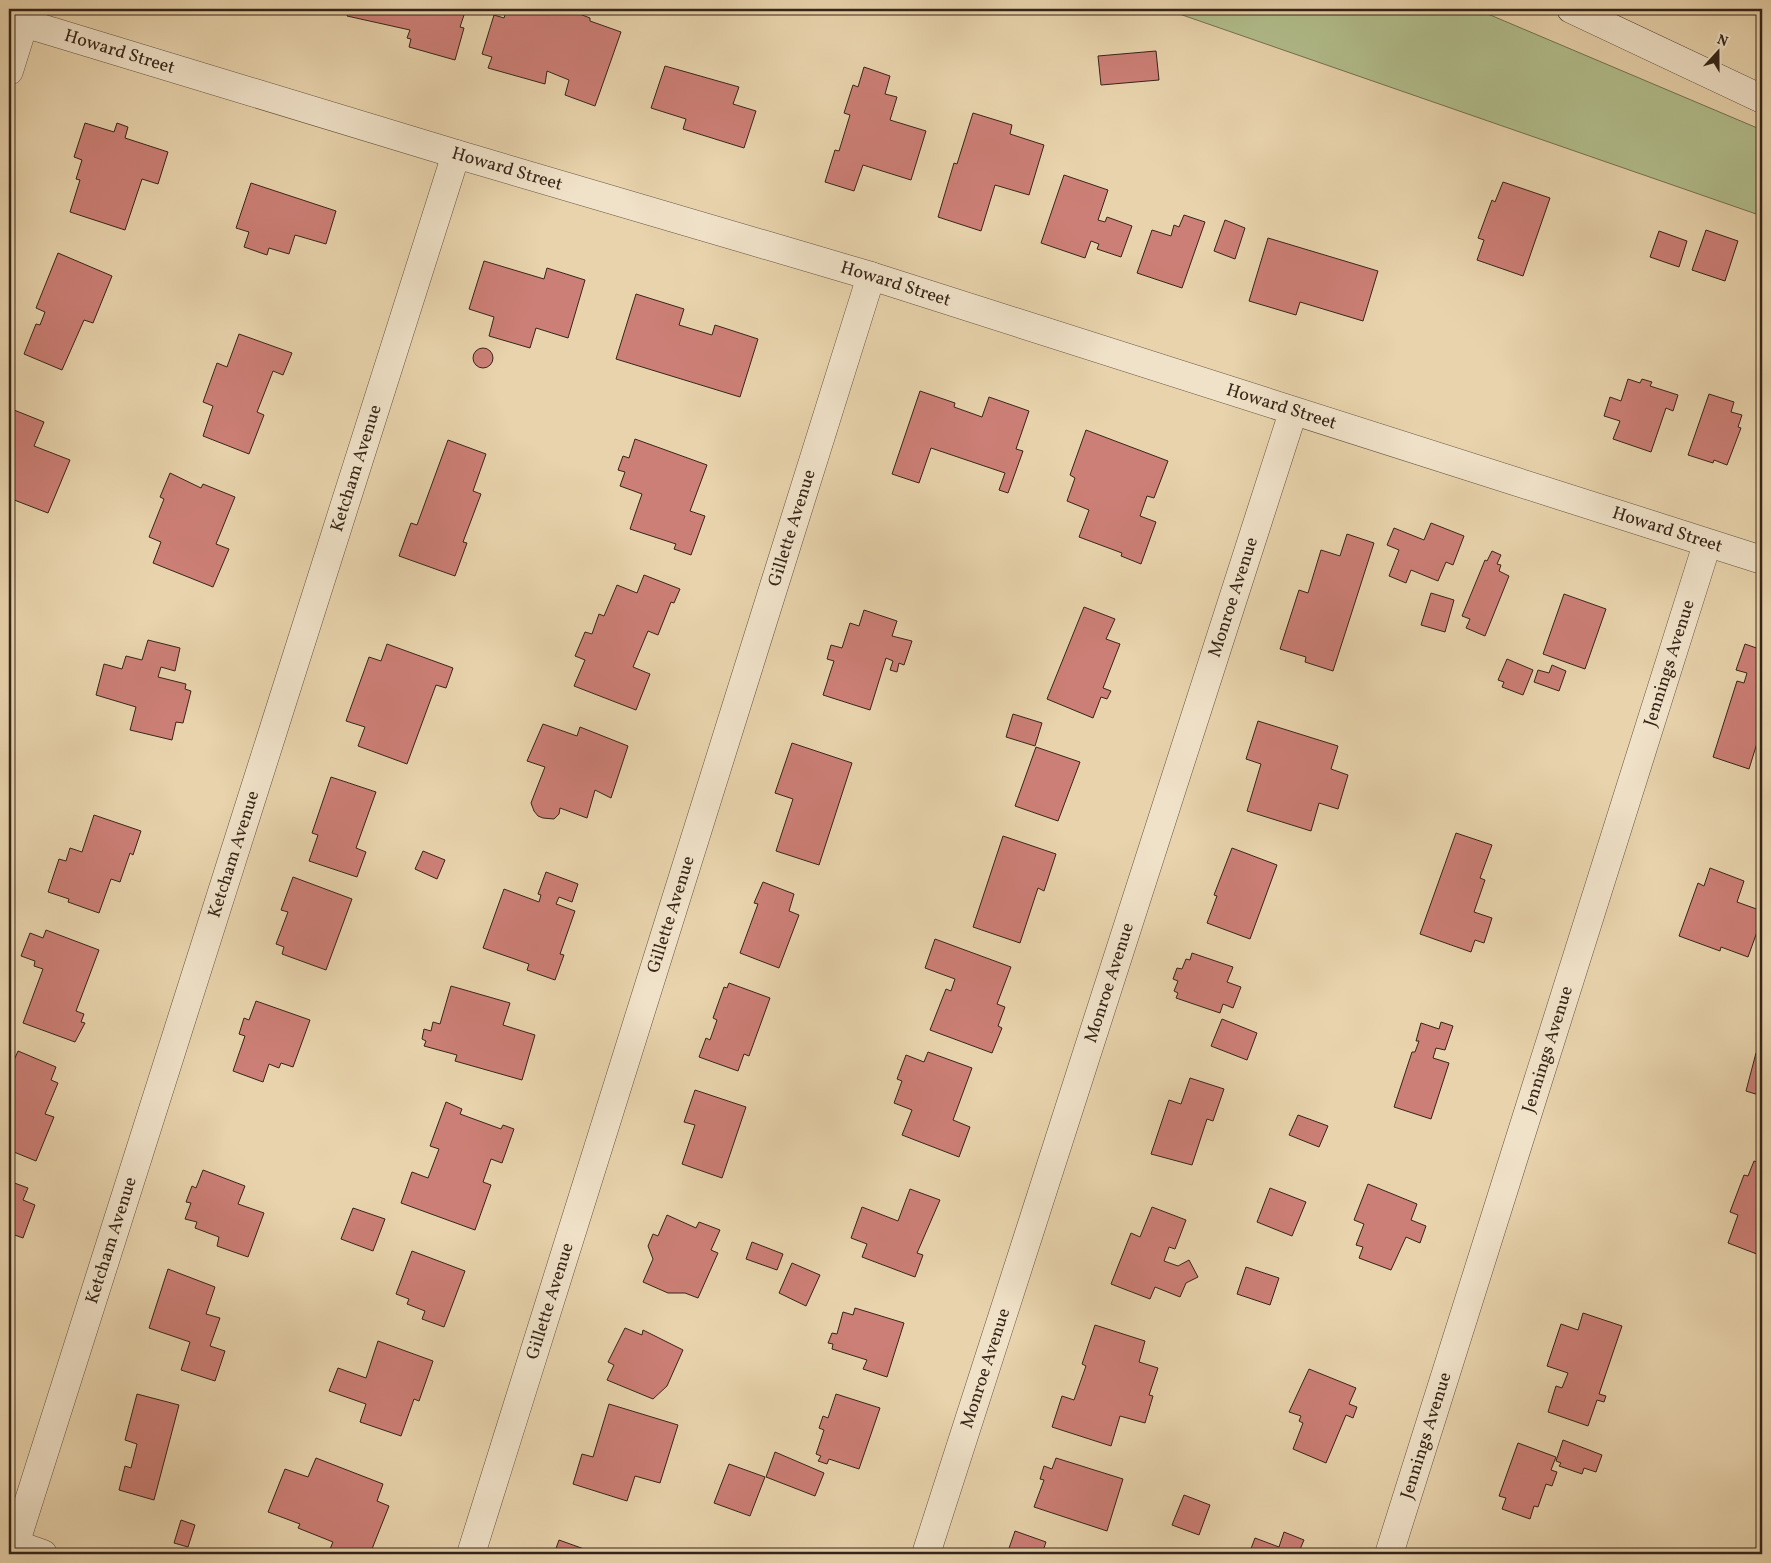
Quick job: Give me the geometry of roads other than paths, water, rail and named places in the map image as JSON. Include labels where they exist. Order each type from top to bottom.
[{"type":"street","points":[[1571,9],[1762,99]]},
{"type":"street","name":"Howard Street","points":[[9,71],[24,23],[456,154],[871,276],[1762,560]]},
{"type":"street","name":"Ketcham Avenue","points":[[12,1547],[456,154]]},
{"type":"street","name":"Gillette Avenue","points":[[470,1554],[871,276]]},
{"type":"street","name":"Monroe Avenue","points":[[926,1554],[1293,412]]},
{"type":"street","name":"Jennings Avenue","points":[[1389,1554],[1707,544]]},
{"type":"street","points":[[12,1547],[43,1554]]}]
